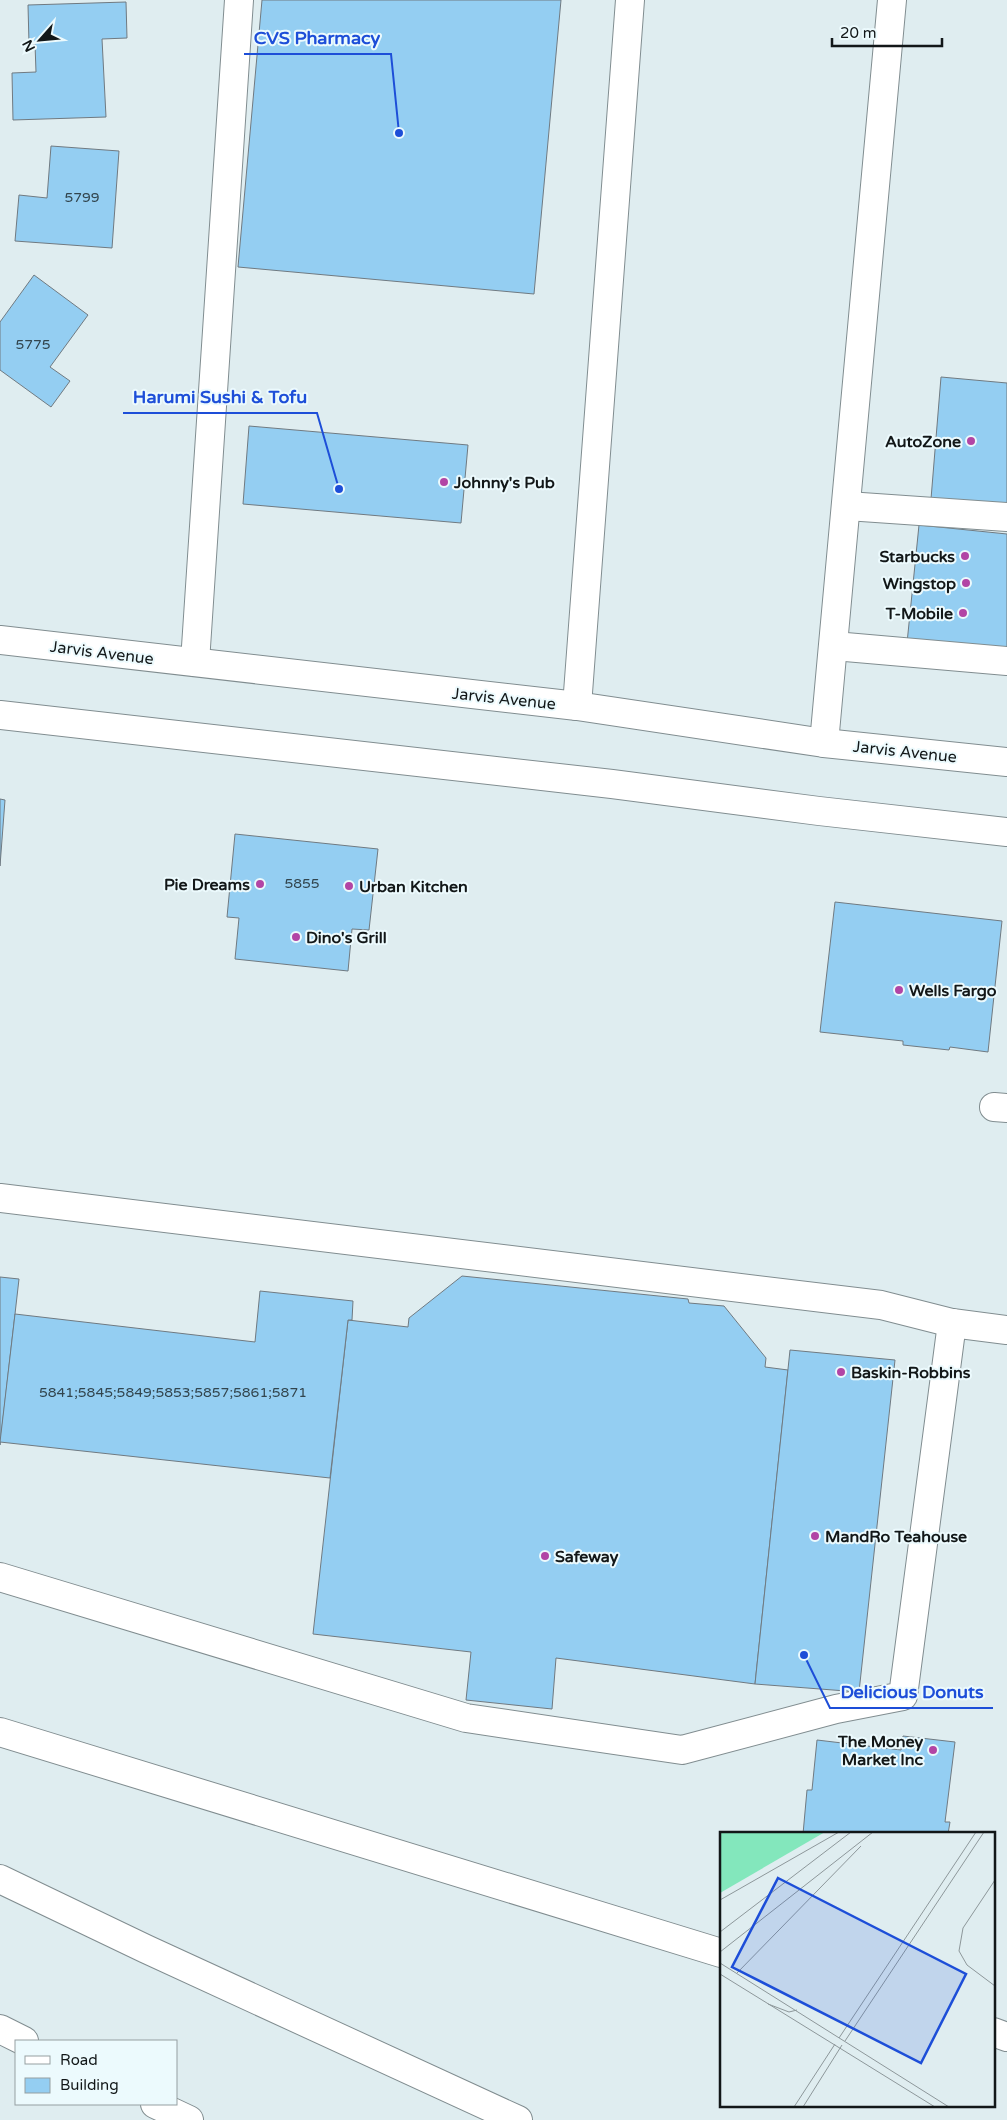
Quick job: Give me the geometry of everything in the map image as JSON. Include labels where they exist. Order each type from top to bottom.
[{"type":"main road","points":[[195,662],[239,0]]},
{"type":"main road","points":[[577,706],[630,0]]},
{"type":"main road","points":[[824,743],[892,0]]},
{"type":"main road","points":[[847,506],[1007,517]]},
{"type":"main road","name":"Jarvis Avenue","points":[[0,640],[577,706],[824,743],[1007,762]]},
{"type":"main road","points":[[834,646],[1007,661]]},
{"type":"main road","points":[[0,715],[612,784],[820,812],[1007,832]]},
{"type":"main road","points":[[0,1198],[881,1305],[952,1323],[1007,1330]]},
{"type":"main road","points":[[0,1577],[466,1718],[682,1750],[836,1709],[903,1696],[952,1323]]},
{"type":"main road","points":[[0,1732],[720,1953]]},
{"type":"main road","points":[[0,1879],[146,1949],[518,2120]]},
{"type":"main road","points":[[0,2030],[22,2040]]},
{"type":"main road","points":[[994,2032],[1007,2037]]},
{"type":"main road","points":[[157,2105],[189,2120]]},
{"type":"building","points":[[262,0],[561,0],[534,294],[238,267]]},
{"type":"building","points":[[126,2],[127,38],[102,39],[106,117],[13,120],[12,73],[36,72],[35,44],[29,44],[28,5]]},
{"type":"building","points":[[51,146],[119,151],[112,248],[15,241],[19,195],[47,198]]},
{"type":"building","points":[[34,275],[88,315],[50,367],[70,381],[51,407],[0,370],[0,322]]},
{"type":"building","name":"AutoZone","points":[[941,377],[1007,383],[1007,506],[931,499]]},
{"type":"building","points":[[249,426],[468,445],[461,523],[243,504]]},
{"type":"building","points":[[919,525],[1007,534],[1007,654],[907,643]]},
{"type":"building","points":[[0,799],[5,800],[0,866]]},
{"type":"building","points":[[235,834],[378,849],[369,930],[352,929],[348,971],[235,959],[239,918],[227,917]]},
{"type":"building","points":[[835,902],[1002,921],[988,1052],[950,1047],[949,1050],[903,1045],[903,1041],[820,1032]]},
{"type":"building","name":"Safeway","points":[[462,1276],[688,1299],[689,1303],[724,1306],[766,1358],[765,1367],[788,1370],[755,1684],[556,1658],[552,1709],[466,1700],[471,1652],[313,1634],[348,1320],[408,1327],[409,1318]]},
{"type":"building","points":[[0,1277],[19,1279],[0,1445]]},
{"type":"building","points":[[260,1291],[353,1301],[352,1320],[348,1320],[330,1478],[0,1442],[15,1314],[255,1342]]},
{"type":"building","points":[[790,1350],[895,1360],[859,1692],[755,1684]]},
{"type":"building","points":[[903,1736],[955,1742],[945,1822],[950,1822],[948,1832],[803,1832],[807,1790],[812,1790],[817,1740],[901,1750]]},
{"type":"place","name":"CVS Pharmacy","points":[[399,133]]},
{"type":"place","name":"AutoZone","points":[[971,441]]},
{"type":"place","name":"Johnny's Pub","points":[[444,482]]},
{"type":"place","name":"Harumi Sushi & Tofu","points":[[339,489]]},
{"type":"place","name":"Starbucks","points":[[965,556]]},
{"type":"place","name":"Wingstop","points":[[966,583]]},
{"type":"place","name":"T-Mobile","points":[[963,613]]},
{"type":"place","name":"Pie Dreams","points":[[260,884]]},
{"type":"place","name":"Urban Kitchen","points":[[349,886]]},
{"type":"place","name":"Dino's Grill","points":[[296,937]]},
{"type":"place","name":"Wells Fargo","points":[[899,990]]},
{"type":"place","name":"Baskin-Robbins","points":[[841,1372]]},
{"type":"place","name":"MandRo Teahouse","points":[[815,1536]]},
{"type":"place","name":"Safeway","points":[[545,1556]]},
{"type":"place","name":"Delicious Donuts","points":[[804,1655]]},
{"type":"place","name":"The Money Market Inc","points":[[933,1750]]}]
